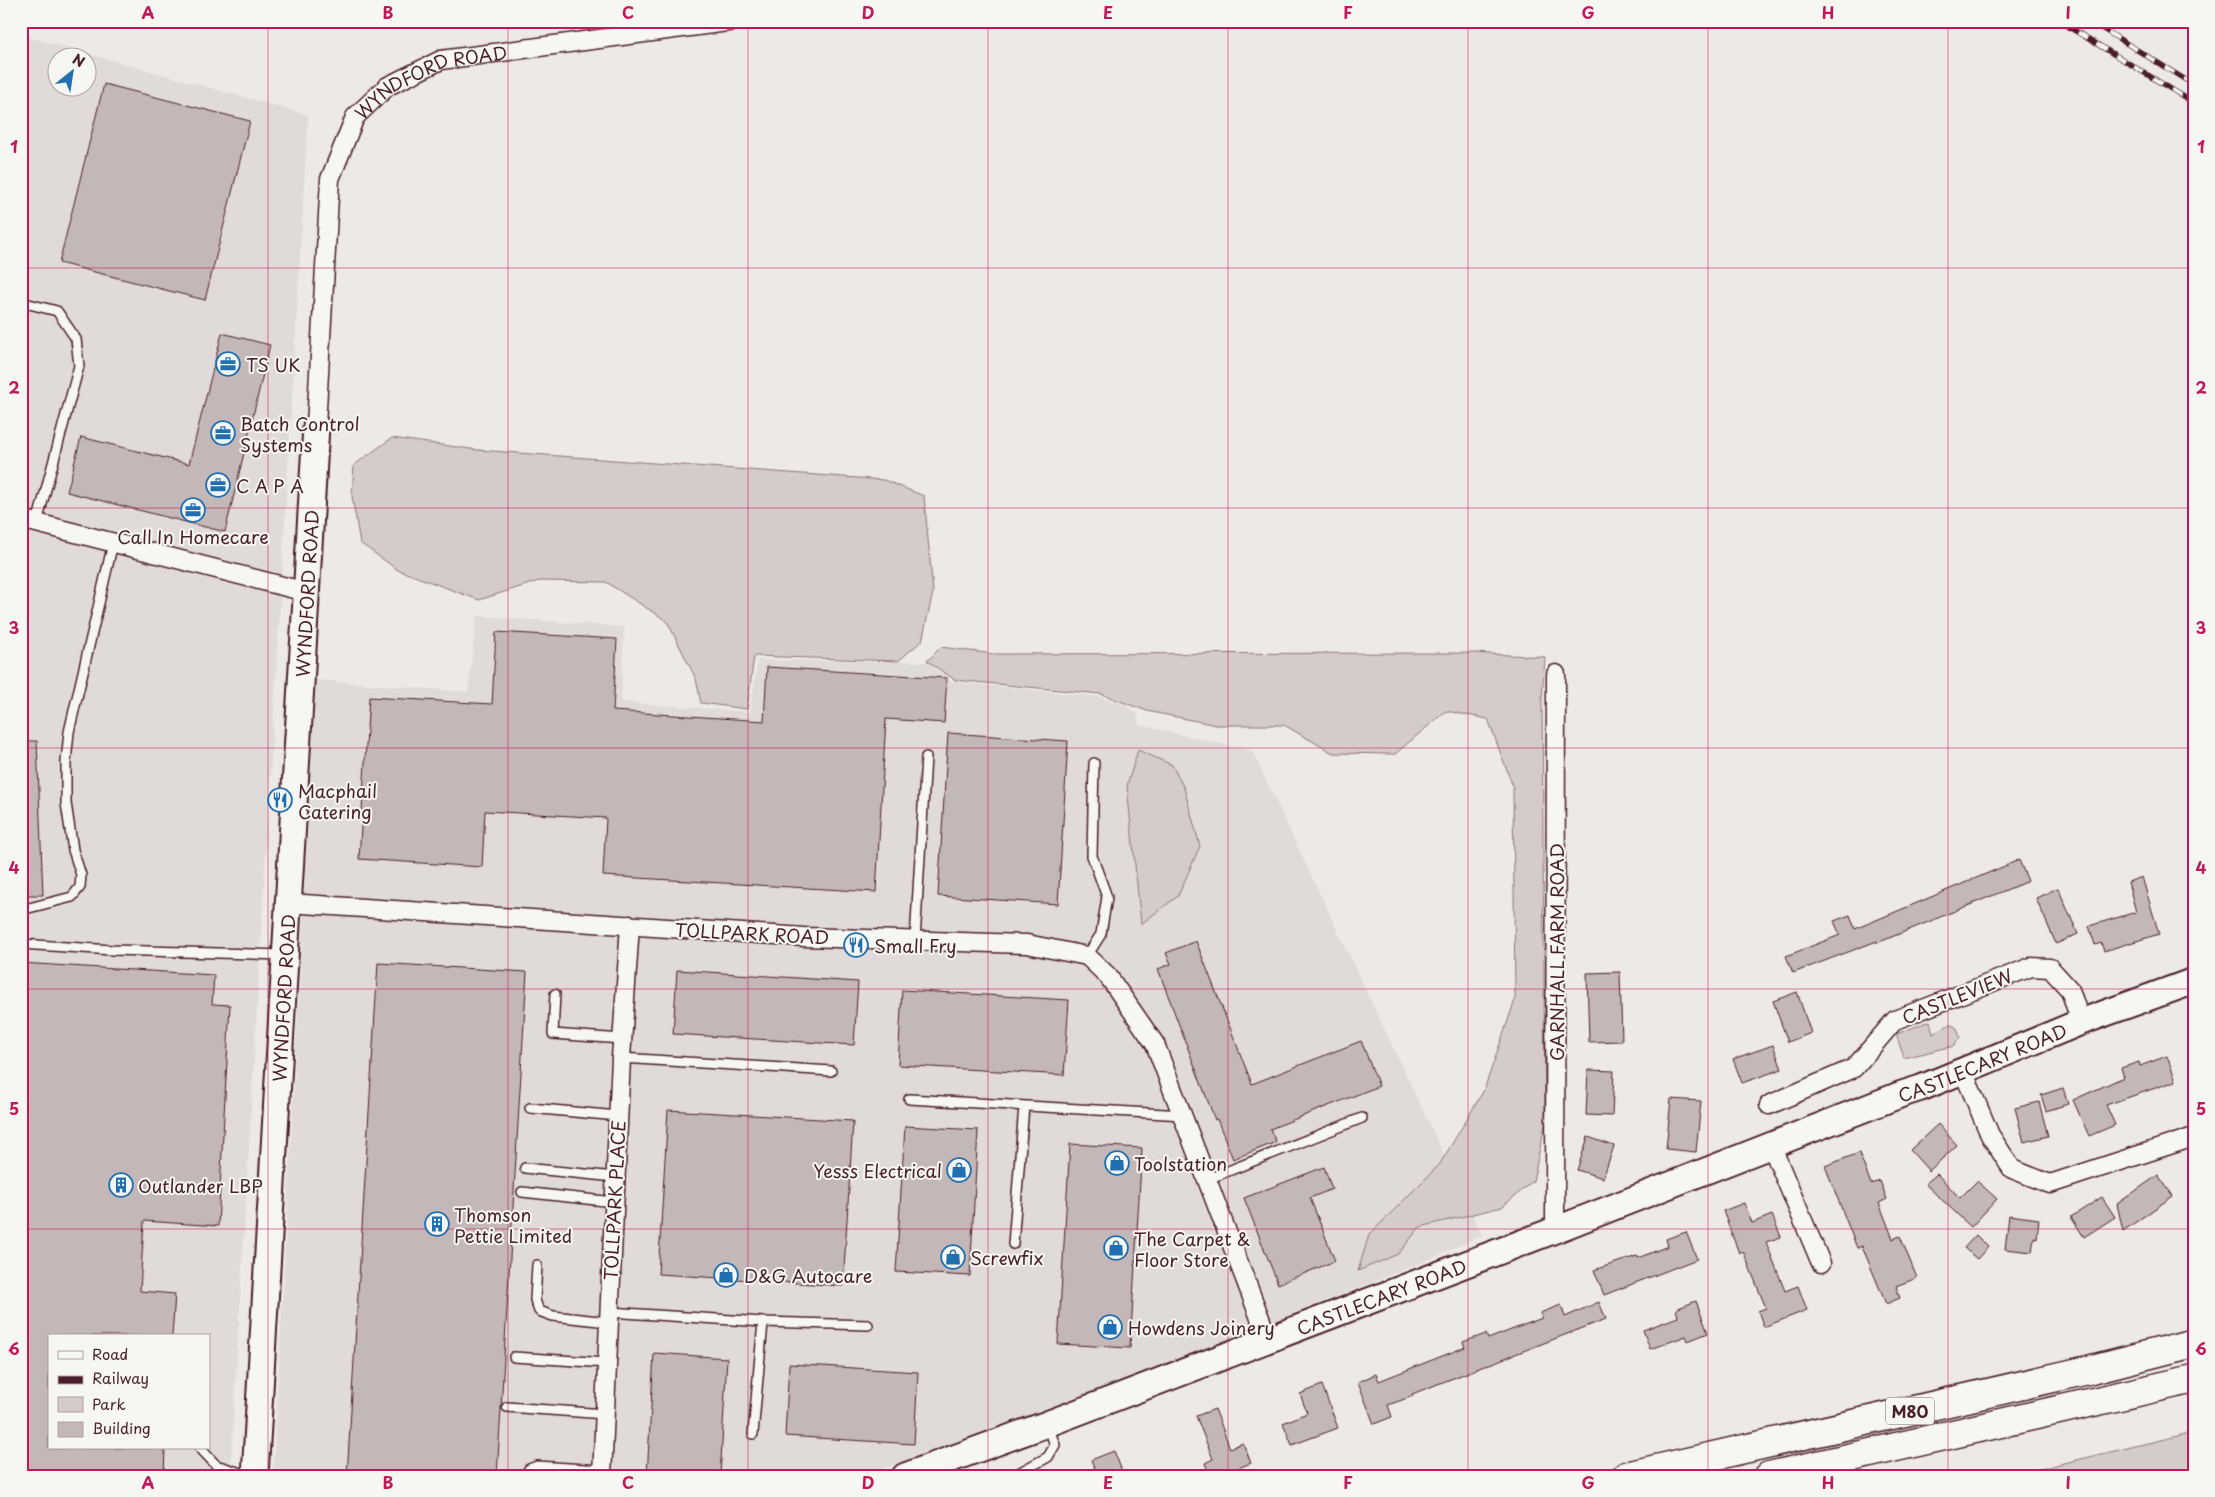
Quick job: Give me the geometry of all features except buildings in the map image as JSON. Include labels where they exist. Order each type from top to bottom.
[{"type":"highway","name":"M80","points":[[1626,1476],[2069,1374],[2194,1343]]},
{"type":"highway","name":"M80","points":[[1769,1476],[2194,1379]]},
{"type":"main road","name":"WYNDFORD ROAD","points":[[255,1476],[316,426]]},
{"type":"main road","name":"CASTLECARY ROAD","points":[[905,1476],[1047,1424],[1555,1230],[1963,1071],[2081,1022],[2194,981]]},
{"type":"street","name":"WYNDFORD ROAD","points":[[316,426],[330,179],[355,117],[388,86],[441,60],[735,21]]},
{"type":"street","points":[[29,521],[306,592]]},
{"type":"street","name":"GARNHALL FARM ROAD","points":[[1555,1230],[1556,674]]},
{"type":"street","name":"TOLLPARK ROAD","points":[[288,903],[804,937],[1027,944],[1088,956]]},
{"type":"street","name":"TOLLPARK PLACE","points":[[602,1473],[618,1116],[630,925]]},
{"type":"street","points":[[1088,956],[1108,976],[1155,1044],[1268,1339]]},
{"type":"street","name":"CASTLEVIEW","points":[[1769,1105],[1854,1068],[1895,1020],[2031,967],[2050,968],[2070,990],[2081,1022]]},
{"type":"street","points":[[1963,1071],[1990,1135],[2012,1169],[2050,1184],[2194,1137]]},
{"type":"street","points":[[1771,1145],[1821,1263]]},
{"type":"lane","points":[[21,302],[57,311],[76,339],[79,366],[29,521]]},
{"type":"lane","points":[[21,910],[72,897],[80,888],[81,876],[73,850],[66,803],[66,762],[71,726],[113,543]]},
{"type":"lane","points":[[915,940],[926,757]]},
{"type":"lane","points":[[1088,956],[1100,934],[1107,896],[1092,856],[1094,763]]},
{"type":"lane","points":[[21,944],[112,950],[285,955]]},
{"type":"lane","points":[[555,994],[552,1034],[622,1039]]},
{"type":"lane","points":[[621,1058],[831,1071]]},
{"type":"lane","points":[[909,1099],[1184,1116]]},
{"type":"lane","points":[[1014,1244],[1024,1106]]},
{"type":"lane","points":[[530,1108],[618,1116]]},
{"type":"lane","points":[[1208,1180],[1362,1118]]},
{"type":"lane","points":[[525,1168],[615,1177]]},
{"type":"lane","points":[[522,1192],[614,1202]]},
{"type":"lane","points":[[537,1265],[535,1300],[539,1311],[553,1316],[868,1325]]},
{"type":"lane","points":[[753,1434],[764,1322]]},
{"type":"lane","points":[[514,1357],[606,1363]]},
{"type":"lane","points":[[507,1407],[605,1414]]},
{"type":"lane","points":[[1013,1476],[1048,1457],[1054,1445],[1047,1424]]},
{"type":"lane","points":[[202,1450],[216,1465],[250,1476]]},
{"type":"lane","points":[[525,1476],[530,1469],[537,1466],[602,1473]]},
{"type":"shaded area","points":[[21,35],[68,48],[48,48],[48,98],[98,98],[98,56],[308,115],[230,1476],[21,1476]]},
{"type":"shaded area","points":[[477,616],[624,627],[621,702],[750,712],[758,660],[926,662],[948,677],[949,681],[1100,697],[1124,705],[1137,713],[1139,725],[1252,751],[1482,1235],[1428,1260],[1101,1390],[863,1476],[273,1476],[316,680],[468,692]]},
{"type":"green space","points":[[392,438],[478,450],[884,480],[924,496],[933,592],[922,641],[898,661],[754,656],[747,709],[701,703],[696,679],[667,621],[606,582],[539,581],[479,600],[398,570],[360,543],[352,496],[354,465]]},
{"type":"green space","points":[[941,647],[993,654],[1474,653],[1545,657],[1542,697],[1545,1125],[1533,1181],[1502,1207],[1420,1227],[1398,1254],[1358,1271],[1369,1235],[1440,1164],[1484,1090],[1515,1000],[1513,787],[1488,719],[1446,711],[1395,754],[1333,753],[1284,725],[1216,725],[1147,711],[1101,694],[955,680],[927,661]]},
{"type":"green space","points":[[1138,750],[1172,765],[1184,788],[1200,846],[1178,896],[1141,924],[1127,786]]},
{"type":"green space","points":[[1930,1021],[1933,1034],[1950,1024],[1957,1028],[1960,1037],[1954,1046],[1904,1058],[1896,1034]]},
{"type":"green space","points":[[2194,1432],[2194,1476],[2010,1476]]},
{"type":"railway","points":[[2059,21],[2194,103]]},
{"type":"railway","points":[[2090,21],[2194,85]]},
{"type":"place","name":"TS UK","points":[[228,364]]},
{"type":"place","name":"Batch Control Systems","points":[[223,433]]},
{"type":"place","name":"C A P A","points":[[218,485]]},
{"type":"place","name":"Call In Homecare","points":[[193,510]]},
{"type":"place","name":"Macphail Catering","points":[[280,800]]},
{"type":"place","name":"Small Fry","points":[[856,945]]},
{"type":"place","name":"Toolstation","points":[[1117,1163]]},
{"type":"place","name":"Yesss Electrical","points":[[959,1170]]},
{"type":"place","name":"Outlander LBP","points":[[121,1185]]},
{"type":"place","name":"Thomson Pettie Limited","points":[[437,1224]]},
{"type":"place","name":"The Carpet & Floor Store","points":[[1116,1248]]},
{"type":"place","name":"Screwfix","points":[[953,1257]]},
{"type":"place","name":"D&G Autocare","points":[[726,1275]]},
{"type":"place","name":"Howdens Joinery","points":[[1110,1327]]}]
